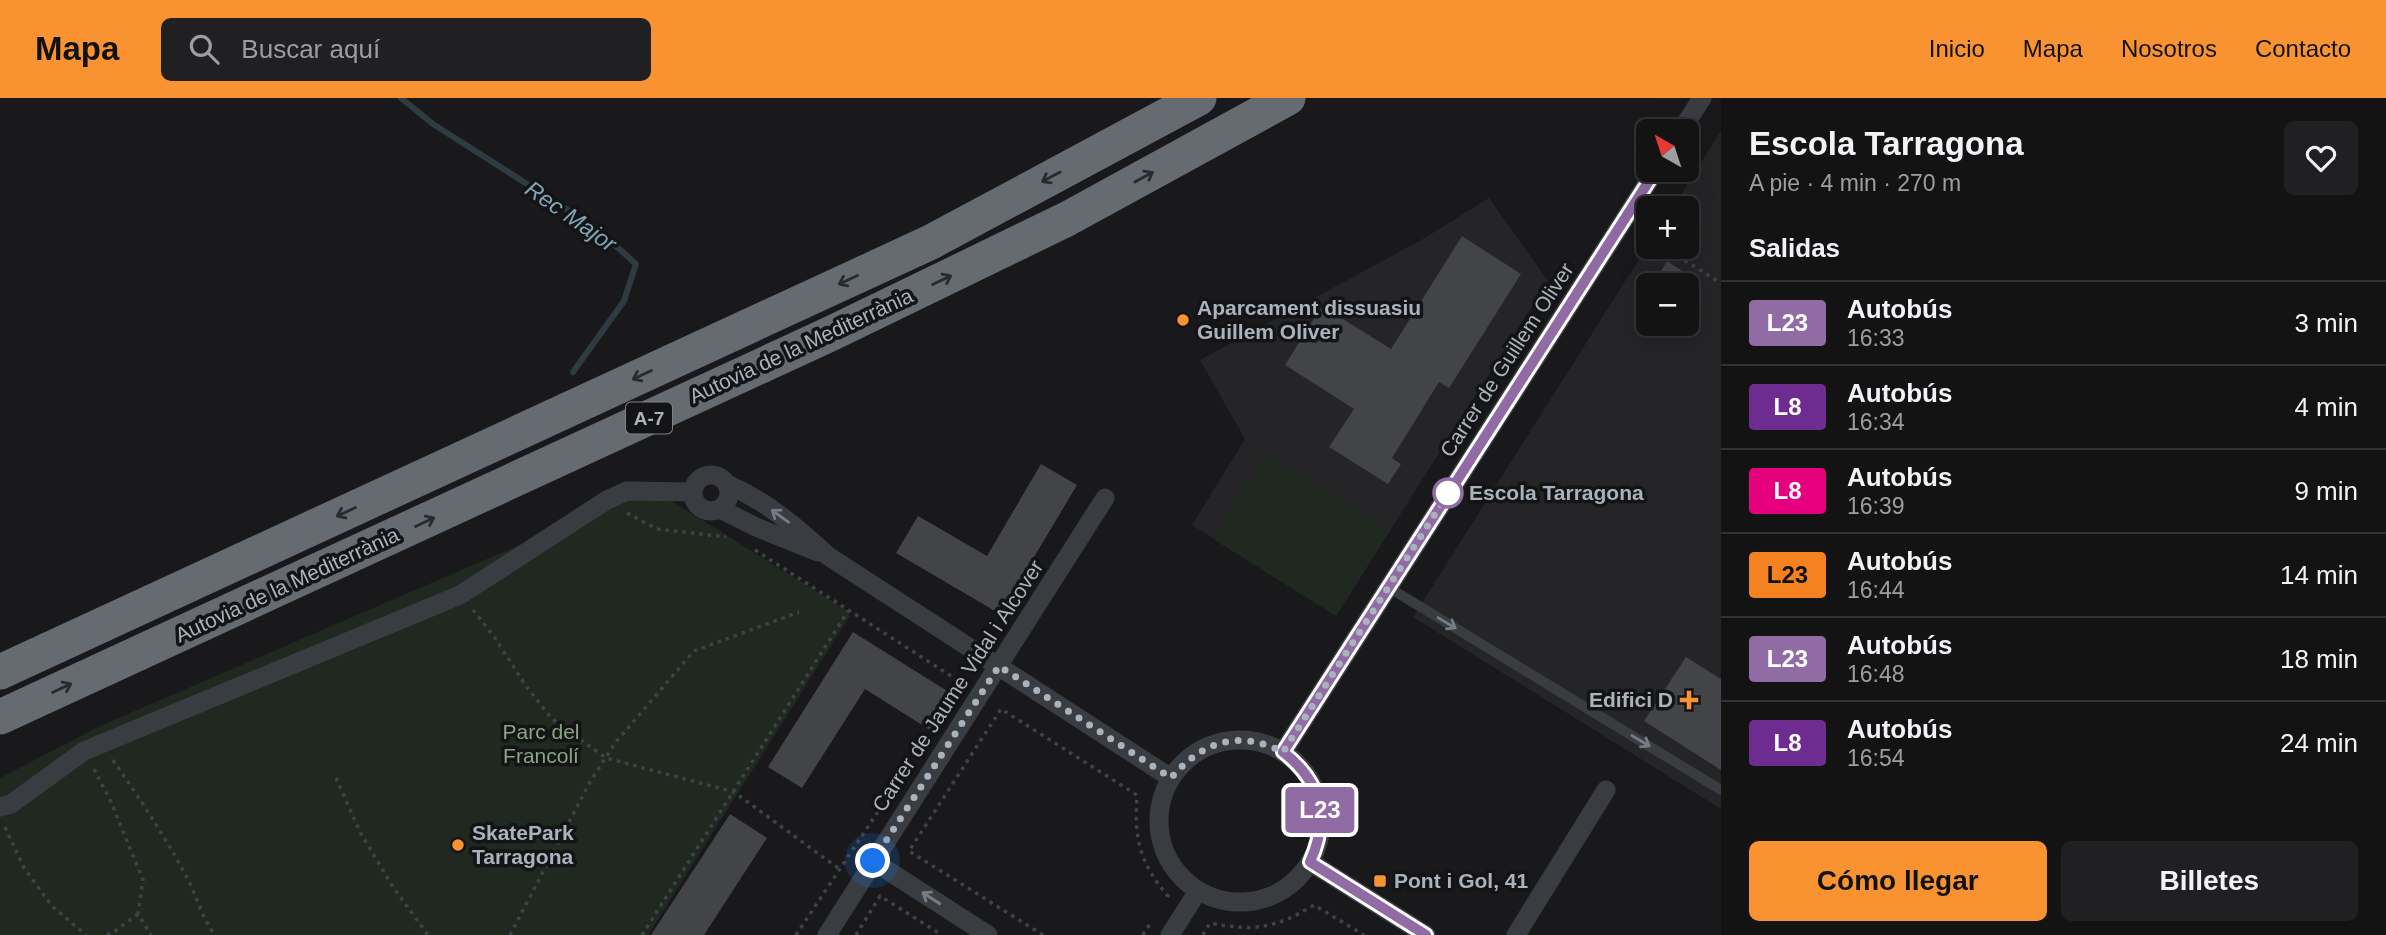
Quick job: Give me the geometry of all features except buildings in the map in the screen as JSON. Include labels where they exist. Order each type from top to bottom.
[{"type":"highway","name":"Autovia de la Mediterrània","points":[[0,717],[830,334],[1067,219],[1288,98]]},
{"type":"highway","name":"Autovia de la Mediterrània","points":[[0,672],[931,242],[1189,102]]},
{"type":"street","points":[[1689,119],[1702,98]]},
{"type":"street","name":"Carrer de Guillem Oliver","points":[[1283,752],[1648,182]]},
{"type":"street","points":[[727,484],[727,502],[720,509],[710,511],[695,501],[693,492],[696,483],[703,477],[721,477],[727,484],[750,494],[800,530],[828,556],[1171,778]]},
{"type":"street","points":[[0,807],[11,804],[84,751],[466,602],[607,500],[627,491],[693,492]]},
{"type":"street","name":"Carrer de Jaume Vidal i Alcover","points":[[827,935],[1105,498]]},
{"type":"street","points":[[720,509],[756,527],[828,556]]},
{"type":"street","points":[[1240,740],[1257,741],[1283,752],[1297,763],[1309,778],[1320,803],[1320,838],[1310,862],[1297,879],[1268,898],[1238,902],[1218,900],[1198,891],[1176,872],[1167,858],[1160,834],[1161,803],[1171,778],[1184,762],[1214,744],[1240,740]]},
{"type":"street","points":[[1517,935],[1606,790]]},
{"type":"street","points":[[873,861],[988,935]]},
{"type":"street","points":[[1310,862],[1426,935]]},
{"type":"street","points":[[1170,935],[1198,891]]},
{"type":"lane","points":[[1388,587],[1721,790]]},
{"type":"path","points":[[1682,259],[1721,284]]},
{"type":"path","points":[[623,510],[639,522],[657,529],[735,538]]},
{"type":"path","points":[[753,549],[962,683],[955,694]]},
{"type":"path","points":[[462,616],[466,602]]},
{"type":"path","points":[[466,602],[552,719],[606,758],[734,792],[838,868]]},
{"type":"path","points":[[642,935],[848,611]]},
{"type":"path","points":[[510,935],[590,782],[615,743],[694,651],[799,612]]},
{"type":"path","points":[[1043,935],[909,851],[1001,709],[1137,794],[1135,831],[1139,850],[1146,866],[1168,896],[1163,904]]},
{"type":"path","points":[[84,751],[111,802],[143,880],[138,914],[151,935]]},
{"type":"path","points":[[110,756],[175,855],[205,922],[215,935]]},
{"type":"path","points":[[796,935],[913,758]]},
{"type":"path","points":[[336,778],[360,832],[393,887],[428,935]]},
{"type":"path","points":[[0,820],[9,833],[24,868],[52,906],[86,935]]},
{"type":"path","points":[[856,935],[880,896],[942,935]]},
{"type":"path","points":[[1202,935],[1210,923],[1249,928],[1271,926],[1314,905],[1364,935]]},
{"type":"path","points":[[1143,935],[1158,912]]},
{"type":"path","points":[[107,935],[138,914]]},
{"type":"shaded area","points":[[1721,131],[1721,809],[1413,617],[1639,259],[1699,259],[1699,196],[1680,196],[1689,182],[1699,182],[1699,166]]},
{"type":"shaded area","name":"Escola Tarragona","points":[[1489,198],[1548,281],[1336,616],[1192,525],[1245,439],[1200,360],[1423,239]]},
{"type":"green space","points":[[1266,453],[1390,531],[1336,616],[1213,539]]},
{"type":"green space","name":"Parc del Francolí","points":[[657,492],[848,611],[850,616],[648,935],[0,935],[0,778],[100,726],[633,496]]},
{"type":"waterway","name":"Rec Major","points":[[401,98],[433,124],[596,228],[636,264],[624,301],[573,372]]},
{"type":"bus line","name":"L23","points":[[1426,935],[1310,862],[1320,838],[1320,803],[1309,778],[1297,763],[1283,752],[1648,182]]},
{"type":"place","name":"Aparcament dissuasiu Guillem Oliver","points":[[1183,320]]},
{"type":"place","name":"Escola Tarragona","points":[[1448,493]]},
{"type":"place","name":"Edifici D","points":[[1689,700]]},
{"type":"place","name":"SkatePark Tarragona","points":[[458,845]]},
{"type":"place","name":"Pont i Gol, 41","points":[[1380,881]]},
{"type":"route","points":[[873,861],[999,666],[1171,778],[1184,762],[1214,744],[1240,740],[1257,741],[1283,752],[1451,489],[1448,493]]}]
